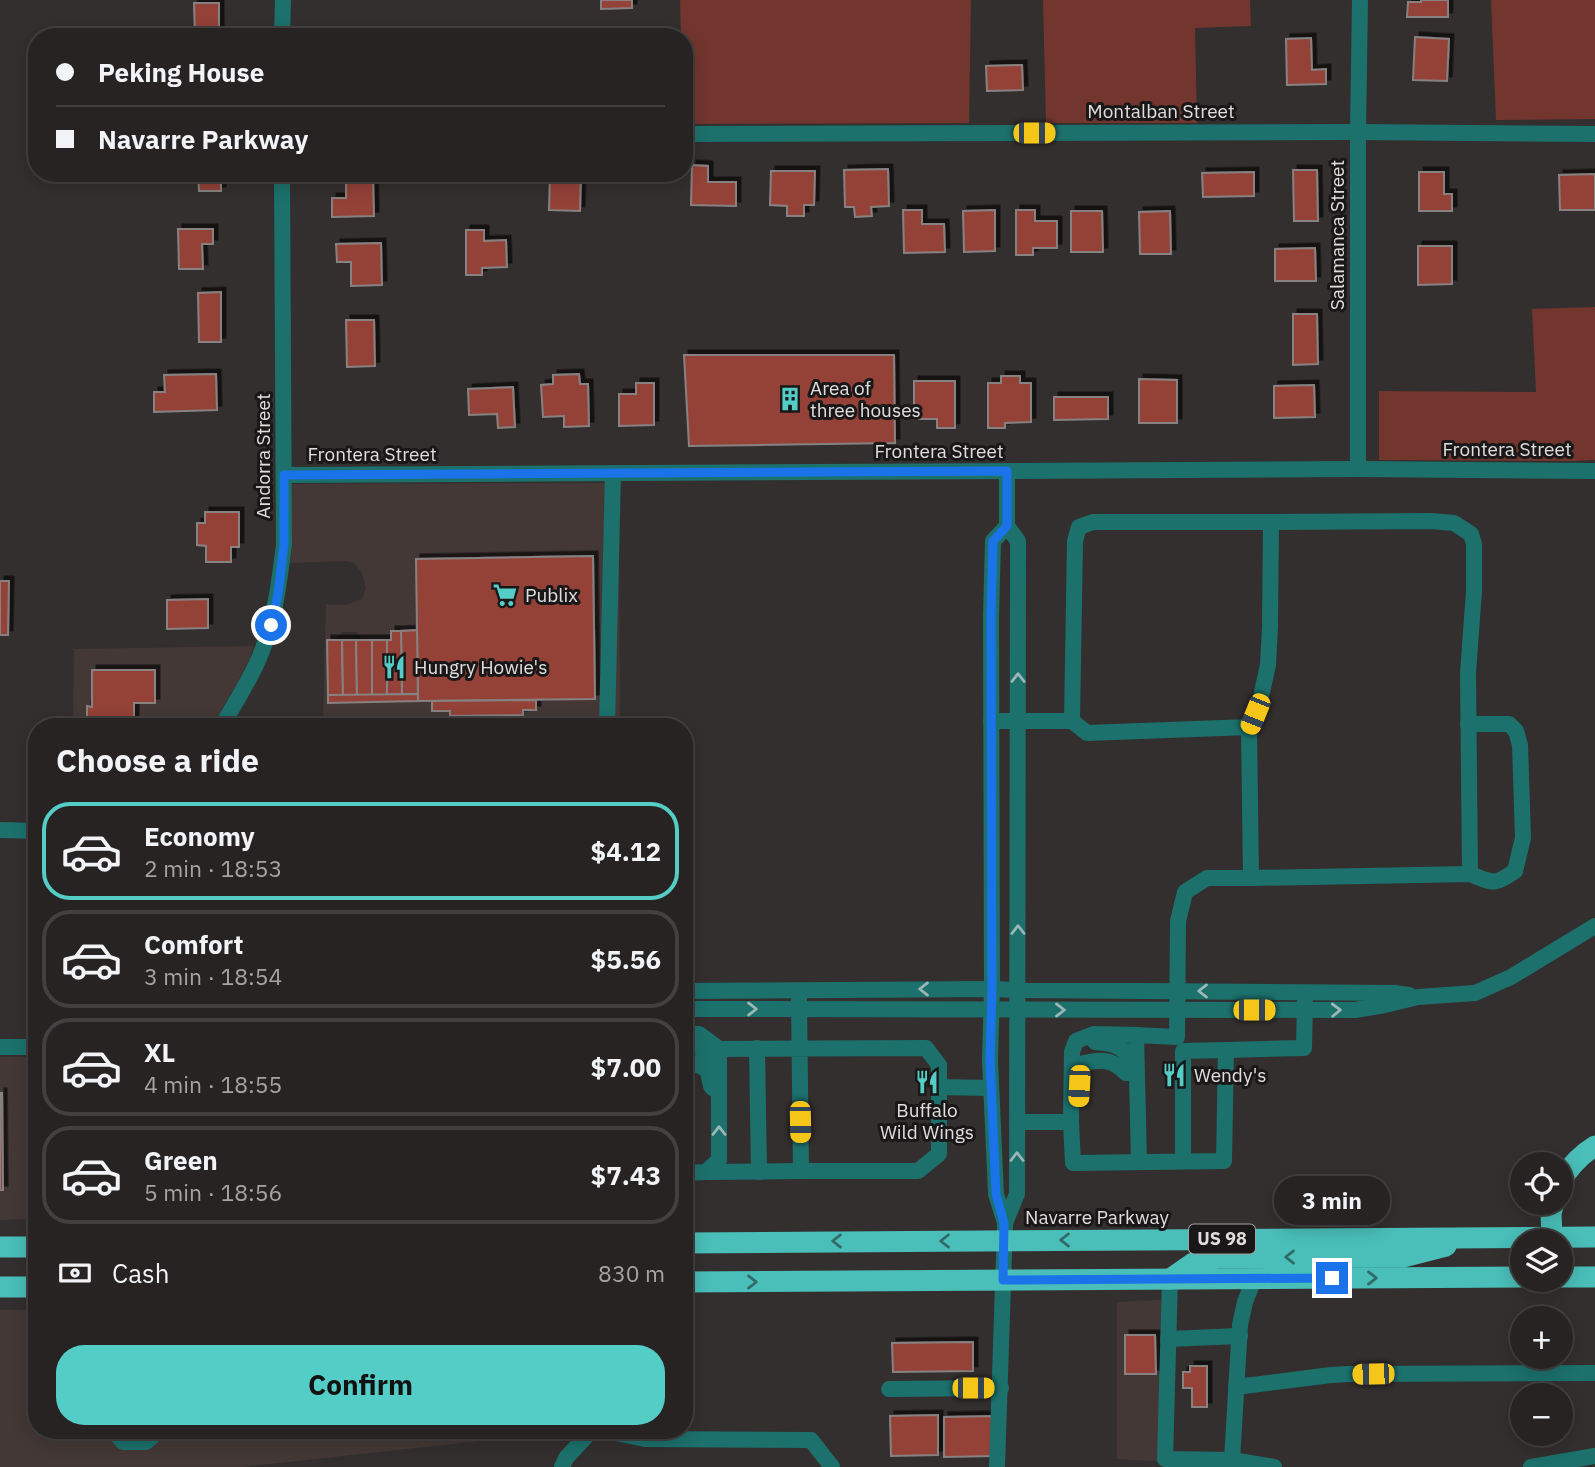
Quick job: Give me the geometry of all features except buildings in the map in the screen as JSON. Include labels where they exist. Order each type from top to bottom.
[{"type":"highway","points":[[1573,1164],[1595,1146]]},
{"type":"highway","name":"Navarre Parkway","points":[[693,1243],[1004,1232],[1510,1238]]},
{"type":"highway","name":"Navarre Parkway","points":[[1573,1237],[1595,1237]]},
{"type":"highway","points":[[1170,1279],[1193,1263],[1208,1259],[1403,1257],[1479,1238]]},
{"type":"highway","points":[[0,1247],[28,1247]]},
{"type":"highway","name":"US 98","points":[[693,1282],[1510,1277]]},
{"type":"highway","points":[[1573,1277],[1595,1277]]},
{"type":"highway","points":[[0,1287],[28,1287]]},
{"type":"street","points":[[282,28],[283,0]]},
{"type":"street","name":"Salamanca Street","points":[[1358,469],[1360,0]]},
{"type":"street","name":"Montalban Street","points":[[693,134],[1595,134]]},
{"type":"street","name":"Andorra Street","points":[[227,718],[257,664],[271,625],[284,544],[282,182]]},
{"type":"street","name":"Frontera Street","points":[[284,475],[1358,469],[1595,471]]},
{"type":"street","points":[[1004,1232],[1017,1194],[1018,1010],[1018,541],[1007,526],[1007,471]]},
{"type":"street","points":[[607,718],[613,473]]},
{"type":"street","points":[[1072,721],[1075,541],[1079,527],[1093,522],[1454,523],[1471,534],[1474,544],[1474,592],[1468,673],[1470,874]]},
{"type":"street","points":[[1251,878],[1249,727],[1260,701],[1268,665],[1271,522]]},
{"type":"street","points":[[997,1467],[1004,1232],[996,1194],[991,1088],[991,721],[993,541],[1007,526]]},
{"type":"street","points":[[991,721],[1072,721],[1087,733],[1249,727]]},
{"type":"street","points":[[1183,1161],[1177,991],[1178,920],[1185,891],[1207,878],[1470,874],[1493,883],[1502,880],[1515,872],[1523,838],[1520,745],[1516,731],[1509,724],[1468,724]]},
{"type":"street","points":[[0,830],[28,831]]},
{"type":"street","points":[[693,1009],[1355,1010],[1418,997],[1475,993],[1511,977],[1595,926]]},
{"type":"street","points":[[693,991],[799,990],[992,981],[1018,990],[1395,993],[1418,997]]},
{"type":"street","points":[[799,990],[801,1171]]},
{"type":"street","points":[[1226,1050],[1224,1161],[1073,1163],[1072,1052],[1076,1041],[1094,1034],[1136,1035],[1226,1050],[1304,1048],[1305,992]]},
{"type":"street","points":[[693,1034],[699,1034],[719,1049],[926,1048],[939,1065],[939,1154],[918,1171],[693,1172]]},
{"type":"street","points":[[1136,1035],[1139,1161]]},
{"type":"street","points":[[1071,1122],[1078,1108],[1080,1053],[1094,1042],[1109,1043],[1128,1056],[1130,1064],[1126,1073],[1129,1100],[1138,1115]]},
{"type":"street","points":[[693,1046],[704,1048],[711,1086],[719,1096]]},
{"type":"street","points":[[0,1047],[28,1047]]},
{"type":"street","points":[[757,1048],[759,1172]]},
{"type":"street","points":[[706,1172],[719,1160],[719,1049]]},
{"type":"street","points":[[693,1062],[708,1070]]},
{"type":"street","points":[[939,1087],[991,1088]]},
{"type":"street","points":[[1017,1122],[1071,1122]]},
{"type":"street","points":[[1170,1279],[1165,1460],[1232,1460],[1274,1467]]},
{"type":"street","points":[[1232,1460],[1240,1336],[1245,1302],[1254,1279]]},
{"type":"street","points":[[1168,1339],[1240,1336]]},
{"type":"street","points":[[1237,1387],[1331,1375],[1595,1373]]},
{"type":"street","points":[[889,1389],[1001,1388]]},
{"type":"street","points":[[120,1439],[123,1442],[146,1442],[150,1439]]},
{"type":"street","points":[[562,1467],[566,1458],[584,1439]]},
{"type":"street","points":[[645,1439],[811,1440],[832,1467]]},
{"type":"street","points":[[1531,1467],[1595,1457]]},
{"type":"shaded area","points":[[680,0],[971,0],[969,123],[693,124],[693,28],[681,28]]},
{"type":"shaded area","points":[[1043,0],[1250,0],[1251,26],[1195,28],[1197,123],[1046,123]]},
{"type":"shaded area","points":[[1491,0],[1595,0],[1595,119],[1496,120]]},
{"type":"shaded area","points":[[1595,307],[1595,460],[1379,460],[1379,391],[1536,392],[1532,309]]},
{"type":"shaded area","points":[[619,483],[620,718],[323,718],[326,604],[346,605],[362,599],[366,588],[362,573],[354,563],[290,563],[292,484]],"holes":[[[342,632],[356,632],[363,640],[364,695],[357,703],[343,704],[336,695],[335,640]]]},
{"type":"shaded area","points":[[254,646],[217,718],[73,718],[74,649]]},
{"type":"shaded area","points":[[0,1057],[28,1057],[28,1219],[0,1220]]},
{"type":"shaded area","points":[[1174,1299],[1168,1462],[1117,1459],[1117,1302]]},
{"type":"shaded area","points":[[0,1310],[28,1310],[28,1439],[499,1439],[243,1467],[0,1467]]},
{"type":"place","name":"Area of three houses","points":[[790,399]]},
{"type":"place","name":"Publix","points":[[505,595]]},
{"type":"place","name":"Hungry Howie's","points":[[394,667]]},
{"type":"place","name":"Wendy's","points":[[1174,1075]]},
{"type":"place","name":"Buffalo Wild Wings","points":[[927,1082]]},
{"type":"route","points":[[271,625],[284,544],[284,475],[1007,471],[1007,526],[993,541],[991,615],[990,1060],[996,1194],[1004,1223],[1003,1280],[1332,1278]]}]
